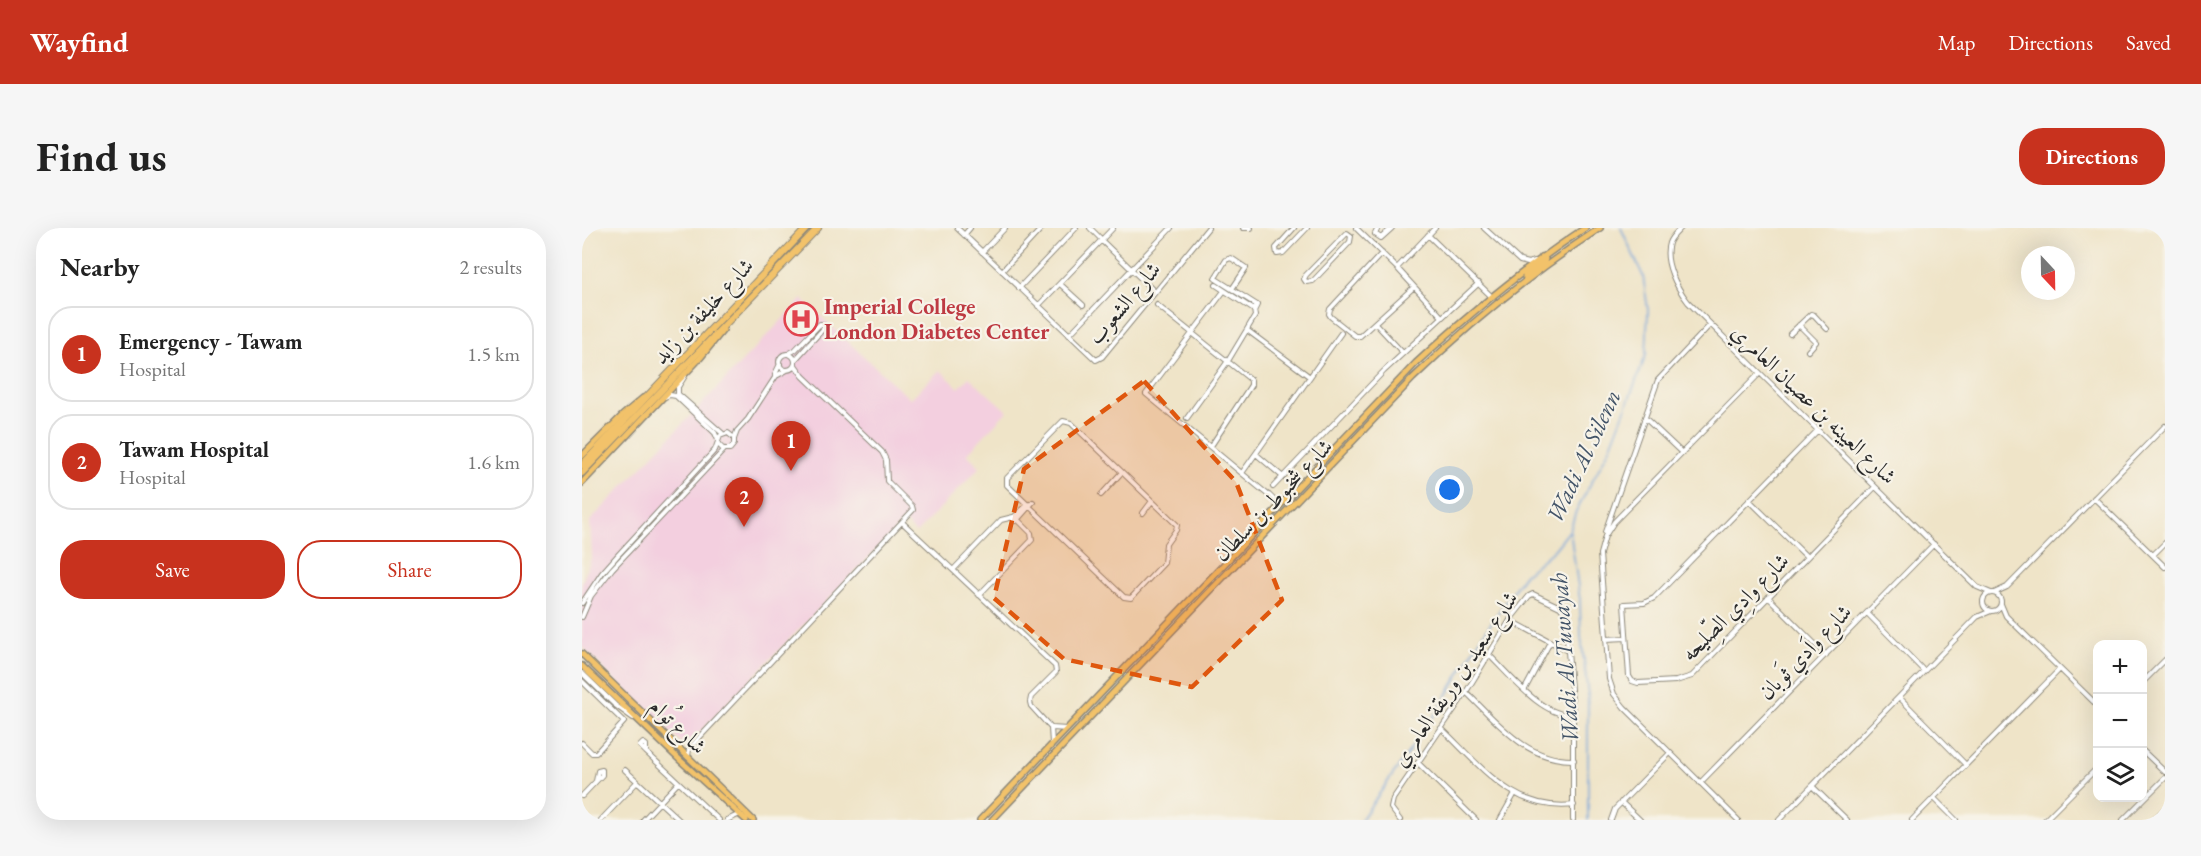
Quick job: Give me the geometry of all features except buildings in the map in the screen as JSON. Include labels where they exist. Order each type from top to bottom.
[{"type":"highway","name":"شارع خليفة بن زايد","points":[[582,465],[807,228]]},
{"type":"highway","name":"شارع خليفة بن زايد","points":[[582,473],[817,229]]},
{"type":"main road","name":"شارع شخبوط بن سلطان","points":[[980,820],[1416,363],[1516,276],[1585,228]]},
{"type":"main road","name":"شارع شخبوط بن سلطان","points":[[992,820],[1407,384],[1460,334],[1519,286],[1598,229]]},
{"type":"main road","points":[[1519,286],[1544,262],[1545,259],[1540,258]]},
{"type":"main road","name":"شارع خليفة بن زايد","points":[[582,483],[709,348],[732,317]]},
{"type":"main road","name":"شارع خليفة بن زايد","points":[[582,456],[622,415],[650,393]]},
{"type":"main road","name":"شارع تُوام","points":[[583,654],[753,820]]},
{"type":"main road","name":"شارع تُوام","points":[[582,666],[746,820]]},
{"type":"main road","points":[[2155,820],[2164,810]]},
{"type":"street","name":"شارع الشعوب","points":[[957,228],[1093,359],[1100,359],[1208,228]]},
{"type":"street","points":[[964,235],[970,228]]},
{"type":"street","points":[[982,252],[1005,228]]},
{"type":"street","points":[[1002,271],[1042,228]]},
{"type":"street","points":[[1019,288],[1076,228]]},
{"type":"street","points":[[1090,228],[1155,292]]},
{"type":"street","points":[[1038,306],[1113,228]]},
{"type":"street","points":[[1069,335],[1171,228]]},
{"type":"street","points":[[1243,228],[1251,228]]},
{"type":"street","points":[[1294,228],[1276,248],[1277,254],[1283,253],[1305,229]]},
{"type":"street","points":[[1350,235],[1344,234],[1306,275],[1305,281],[1312,282],[1351,240],[1350,235],[1356,228],[1383,253],[1442,317]]},
{"type":"street","points":[[1377,237],[1375,232],[1378,228]]},
{"type":"street","points":[[1371,243],[1392,228]]},
{"type":"street","points":[[1397,268],[1435,228]]},
{"type":"street","points":[[1484,228],[1520,261],[1528,263],[1540,258]]},
{"type":"street","name":"شارع العيينه بن عصيان العامري","points":[[1681,228],[1672,237],[1668,247],[1672,272],[1683,296],[1977,587],[1983,602]]},
{"type":"street","points":[[1428,235],[1491,296]]},
{"type":"street","points":[[1329,251],[1336,257]]},
{"type":"street","points":[[1383,253],[1330,309],[1331,318],[1357,337],[1361,336],[1414,288]]},
{"type":"street","points":[[1187,418],[1228,361],[1255,316],[1254,311],[1257,305],[1232,289],[1214,277],[1226,260],[1232,258],[1246,268],[1232,289]]},
{"type":"street","points":[[1516,276],[1520,271],[1520,261]]},
{"type":"street","points":[[1060,284],[1083,305]]},
{"type":"street","points":[[1273,487],[1389,366],[1479,284]]},
{"type":"street","points":[[1216,285],[1254,311]]},
{"type":"street","points":[[1224,291],[1146,394],[1279,505]]},
{"type":"street","points":[[1157,304],[1251,379],[1252,383],[1211,446]]},
{"type":"street","points":[[1790,334],[1812,314],[1827,329]]},
{"type":"street","points":[[1375,323],[1403,353]]},
{"type":"street","points":[[582,603],[605,569],[676,492],[725,434],[737,429],[744,421],[776,372],[781,357],[795,350],[820,324],[823,324],[824,328],[788,370],[776,376],[750,416],[737,431],[732,447],[725,449],[671,504],[608,574],[591,596],[582,617]]},
{"type":"street","points":[[1710,325],[1662,375],[1614,506],[1599,560],[1609,679],[1614,694],[1624,707],[1738,820]]},
{"type":"street","points":[[1799,325],[1816,341],[1808,351]]},
{"type":"street","points":[[1247,330],[1310,377]]},
{"type":"street","points":[[1242,473],[1341,333]]},
{"type":"street","points":[[688,759],[689,749],[699,738],[912,513],[913,508],[888,481],[884,454],[803,376],[793,356],[788,354]]},
{"type":"street","points":[[780,364],[803,376]]},
{"type":"street","points":[[688,371],[678,387],[678,394],[734,440]]},
{"type":"street","points":[[1604,538],[1622,513],[1760,373]]},
{"type":"street","points":[[660,401],[670,394],[676,396],[716,434],[718,442],[725,449]]},
{"type":"street","points":[[1645,418],[1681,452]]},
{"type":"street","points":[[1063,421],[1071,423],[1152,501],[1176,524],[1177,528],[1166,544],[1166,560],[1163,565],[1129,598],[1124,597],[1030,504],[1008,486],[1006,480],[1063,421]]},
{"type":"street","points":[[1642,425],[1651,422]]},
{"type":"street","points":[[1977,617],[1983,602],[1993,593],[2007,587],[2165,426]]},
{"type":"street","points":[[1807,557],[1749,500],[1817,430]]},
{"type":"street","points":[[1256,454],[1283,477]]},
{"type":"street","points":[[1101,495],[1122,472]]},
{"type":"street","name":"شارع وادِي الصِّليحه","points":[[1749,500],[1654,598],[1644,603],[1624,604],[1629,676],[1632,681],[1638,683],[1685,679],[1695,673],[1875,487]]},
{"type":"street","points":[[671,504],[670,501],[676,492]]},
{"type":"street","points":[[2094,498],[2165,567]]},
{"type":"street","points":[[1143,513],[1152,501]]},
{"type":"street","points":[[1016,519],[1030,504]]},
{"type":"street","points":[[1614,506],[1622,513]]},
{"type":"street","points":[[953,570],[1001,520],[1016,519],[1031,534],[1030,542],[979,595]]},
{"type":"street","points":[[903,523],[1055,666],[1054,674],[1031,697],[1030,702],[1051,728],[1051,745]]},
{"type":"street","points":[[2153,555],[2165,543]]},
{"type":"street","name":"شارع واَدي ثَوبان","points":[[1700,783],[1934,544]]},
{"type":"street","name":"شارع العيينه بن عصيان العامري","points":[[1977,587],[1993,593]]},
{"type":"street","points":[[1779,820],[1977,617],[1998,609],[2007,587]]},
{"type":"street","points":[[1993,593],[2000,597],[2006,616],[2093,701]]},
{"type":"street","name":"شارع سعيد بن وريقة العامري","points":[[1400,820],[1390,807],[1393,799],[1466,692],[1510,620],[1533,594],[1560,607],[1565,613],[1573,715],[1573,820]]},
{"type":"street","points":[[1768,597],[1826,655]]},
{"type":"street","points":[[1983,602],[1991,611],[2006,616]]},
{"type":"street","points":[[1867,613],[1924,671]]},
{"type":"street","points":[[1510,620],[1569,651]]},
{"type":"street","points":[[1606,639],[1626,638]]},
{"type":"street","points":[[1524,689],[1550,642]]},
{"type":"street","points":[[1489,655],[1538,702],[1562,715],[1573,715]]},
{"type":"street","points":[[2147,678],[2165,660]]},
{"type":"street","points":[[1912,820],[2060,669]]},
{"type":"street","points":[[582,673],[619,708],[638,720]]},
{"type":"street","points":[[582,743],[592,753],[596,753],[624,723],[583,684],[588,680]]},
{"type":"street","points":[[1466,692],[1515,739],[1530,750],[1556,759],[1574,760]]},
{"type":"street","points":[[1899,697],[1966,765]]},
{"type":"street","points":[[1051,728],[1066,729]]},
{"type":"street","points":[[1441,728],[1514,795],[1543,805],[1574,805]]},
{"type":"street","points":[[679,750],[687,748],[699,738]]},
{"type":"street","points":[[646,752],[719,820]]},
{"type":"street","points":[[1611,820],[1613,811],[1670,753]]},
{"type":"street","points":[[2147,755],[2165,772]]},
{"type":"street","points":[[1418,764],[1476,820]]},
{"type":"street","points":[[625,770],[679,820]]},
{"type":"street","points":[[2045,820],[2093,771]]},
{"type":"street","points":[[2123,820],[2165,778]]},
{"type":"street","points":[[582,796],[596,781]]},
{"type":"street","points":[[601,820],[638,782]]},
{"type":"street","points":[[643,820],[678,783]]},
{"type":"street","points":[[1812,786],[1847,820]]},
{"type":"street","points":[[1500,820],[1514,795]]},
{"type":"street","points":[[1934,798],[1956,820]]},
{"type":"street","points":[[1621,802],[1640,820]]},
{"type":"street","points":[[728,819],[732,807]]},
{"type":"street","points":[[728,819],[740,814]]},
{"type":"highlighted area","points":[[1144,381],[1236,482],[1282,600],[1192,687],[1064,659],[994,598],[1024,469]]},
{"type":"shaded area","points":[[802,299],[910,399],[940,370],[959,388],[969,377],[1007,411],[967,454],[980,467],[916,533],[904,521],[686,746],[630,697],[582,646],[582,583],[592,556],[590,521]]},
{"type":"waterway","name":"Wadi Al Silenn","points":[[1361,820],[1438,710],[1481,638],[1524,575],[1554,550],[1570,530],[1576,511],[1611,446],[1646,355],[1648,310],[1643,276],[1621,228]]},
{"type":"waterway","name":"Wadi Al Tuwayah","points":[[1570,531],[1580,600],[1581,636],[1588,695],[1588,820]]},
{"type":"place","name":"Imperial College London Diabetes Center","points":[[801,319]]},
{"type":"place","name":"Emergency - Tawam","points":[[791,471]]},
{"type":"place","name":"Tawam Hospital","points":[[744,527]]}]
